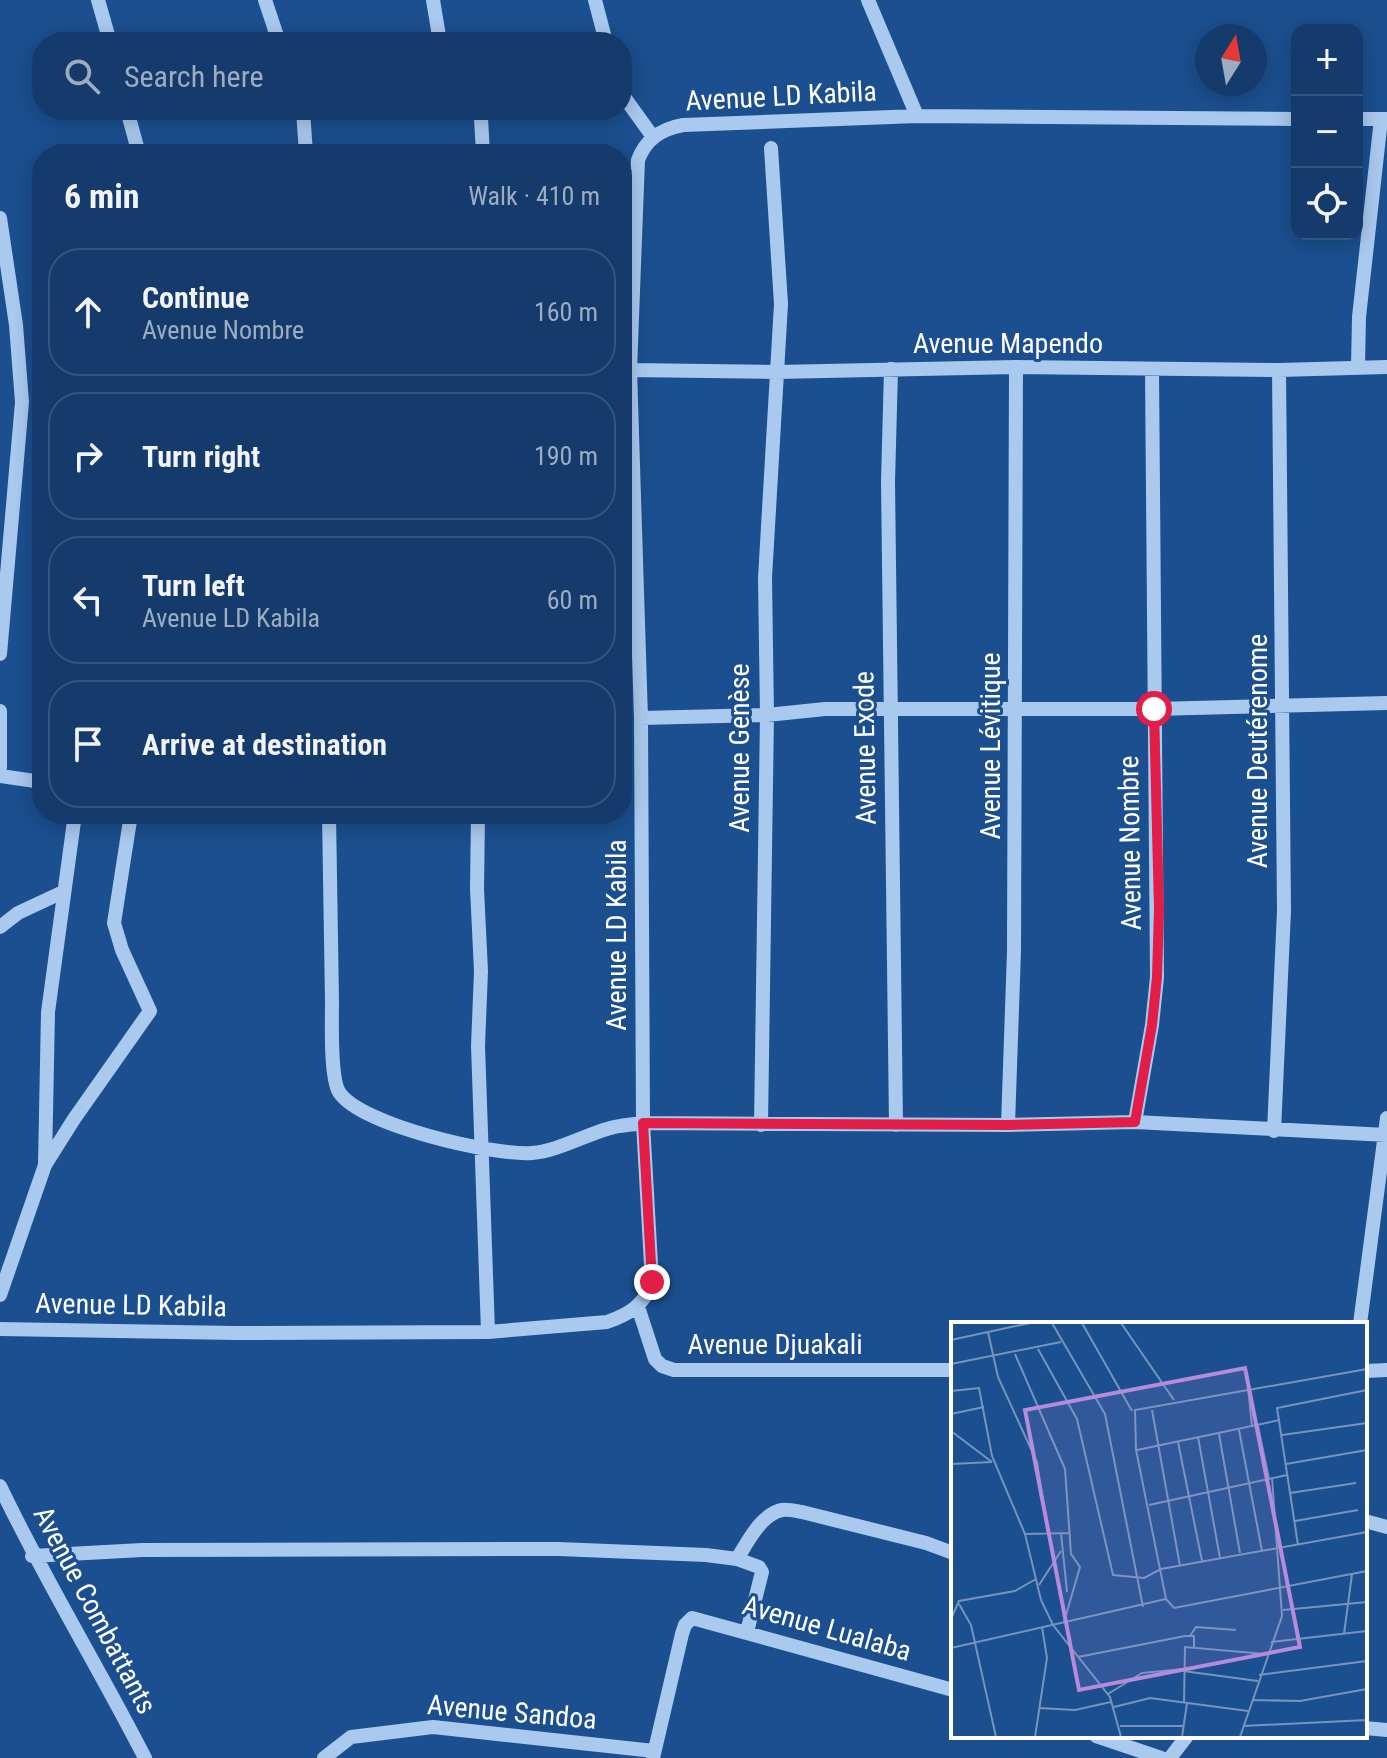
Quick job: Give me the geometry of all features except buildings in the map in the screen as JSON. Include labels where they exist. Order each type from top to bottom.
[{"type":"street","points":[[98,0],[107,32]]},
{"type":"street","points":[[265,0],[276,32]]},
{"type":"street","points":[[433,0],[438,32]]},
{"type":"street","points":[[595,0],[603,32]]},
{"type":"street","points":[[868,0],[917,116]]},
{"type":"street","points":[[632,108],[653,137]]},
{"type":"street","name":"Avenue LD Kabila","points":[[632,318],[638,160],[643,147],[667,128],[917,116],[1291,119]]},
{"type":"street","points":[[1358,367],[1359,317],[1384,119],[1363,119]]},
{"type":"street","points":[[130,120],[136,144]]},
{"type":"street","points":[[306,120],[306,144]]},
{"type":"street","points":[[481,120],[482,144]]},
{"type":"street","name":"Avenue Genèse","points":[[761,1125],[767,715],[765,578],[781,304],[771,148]]},
{"type":"street","points":[[0,218],[16,325],[22,402],[0,654]]},
{"type":"street","name":"Avenue Mapendo","points":[[632,370],[777,372],[1016,367],[1279,370],[1387,367]]},
{"type":"street","name":"Avenue Lévitique","points":[[1008,1125],[1017,710],[1016,367]]},
{"type":"street","name":"Avenue Exode","points":[[891,369],[888,482],[896,1125]]},
{"type":"street","name":"Avenue Nombre","points":[[1135,1122],[1152,1025],[1159,909],[1154,709],[1152,370]]},
{"type":"street","name":"Avenue Deutérenome","points":[[1274,1131],[1284,911],[1279,370]]},
{"type":"street","name":"Avenue LD Kabila","points":[[0,1329],[235,1333],[488,1332],[607,1322],[625,1316],[647,1296],[652,1282],[643,1123],[641,718],[632,433]]},
{"type":"street","points":[[641,718],[767,715],[825,709],[1154,709],[1387,703]]},
{"type":"street","points":[[0,711],[0,768]]},
{"type":"street","points":[[0,776],[32,781]]},
{"type":"street","points":[[45,1165],[48,1012],[73,824]]},
{"type":"street","points":[[0,1295],[45,1165],[150,1011],[122,950],[114,923],[129,824]]},
{"type":"street","points":[[329,824],[332,1045],[338,1090],[345,1098],[378,1118],[406,1130],[482,1149],[533,1153],[610,1128],[643,1123],[1008,1125],[1135,1122],[1386,1135]]},
{"type":"street","points":[[478,824],[481,971],[478,1046],[488,1332]]},
{"type":"street","points":[[0,927],[18,913],[63,892]]},
{"type":"street","points":[[1360,1322],[1387,1118]]},
{"type":"street","name":"Avenue Djuakali","points":[[638,1307],[655,1359],[662,1366],[674,1370],[951,1370]]},
{"type":"street","points":[[1367,1371],[1387,1370]]},
{"type":"street","name":"Avenue Combattants","points":[[0,1486],[32,1556],[92,1657],[145,1758]]},
{"type":"street","points":[[737,1559],[770,1515],[782,1510],[802,1512],[926,1543],[951,1552]]},
{"type":"street","points":[[1367,1522],[1387,1527]]},
{"type":"street","points":[[32,1556],[142,1550],[559,1549],[706,1555],[737,1559],[759,1567],[762,1572],[747,1632]]},
{"type":"street","name":"Avenue Lualaba","points":[[654,1755],[682,1634],[688,1621],[698,1619],[951,1689]]},
{"type":"street","name":"Avenue Sandoa","points":[[324,1758],[351,1737],[433,1727],[654,1755]]},
{"type":"street","points":[[1367,1728],[1387,1730]]},
{"type":"street","points":[[1102,1738],[1161,1758]]},
{"type":"street","points":[[1170,1758],[1185,1738]]},
{"type":"route","points":[[652,1282],[643,1123],[1008,1125],[1135,1122],[1157,977],[1159,909],[1154,709]]}]
